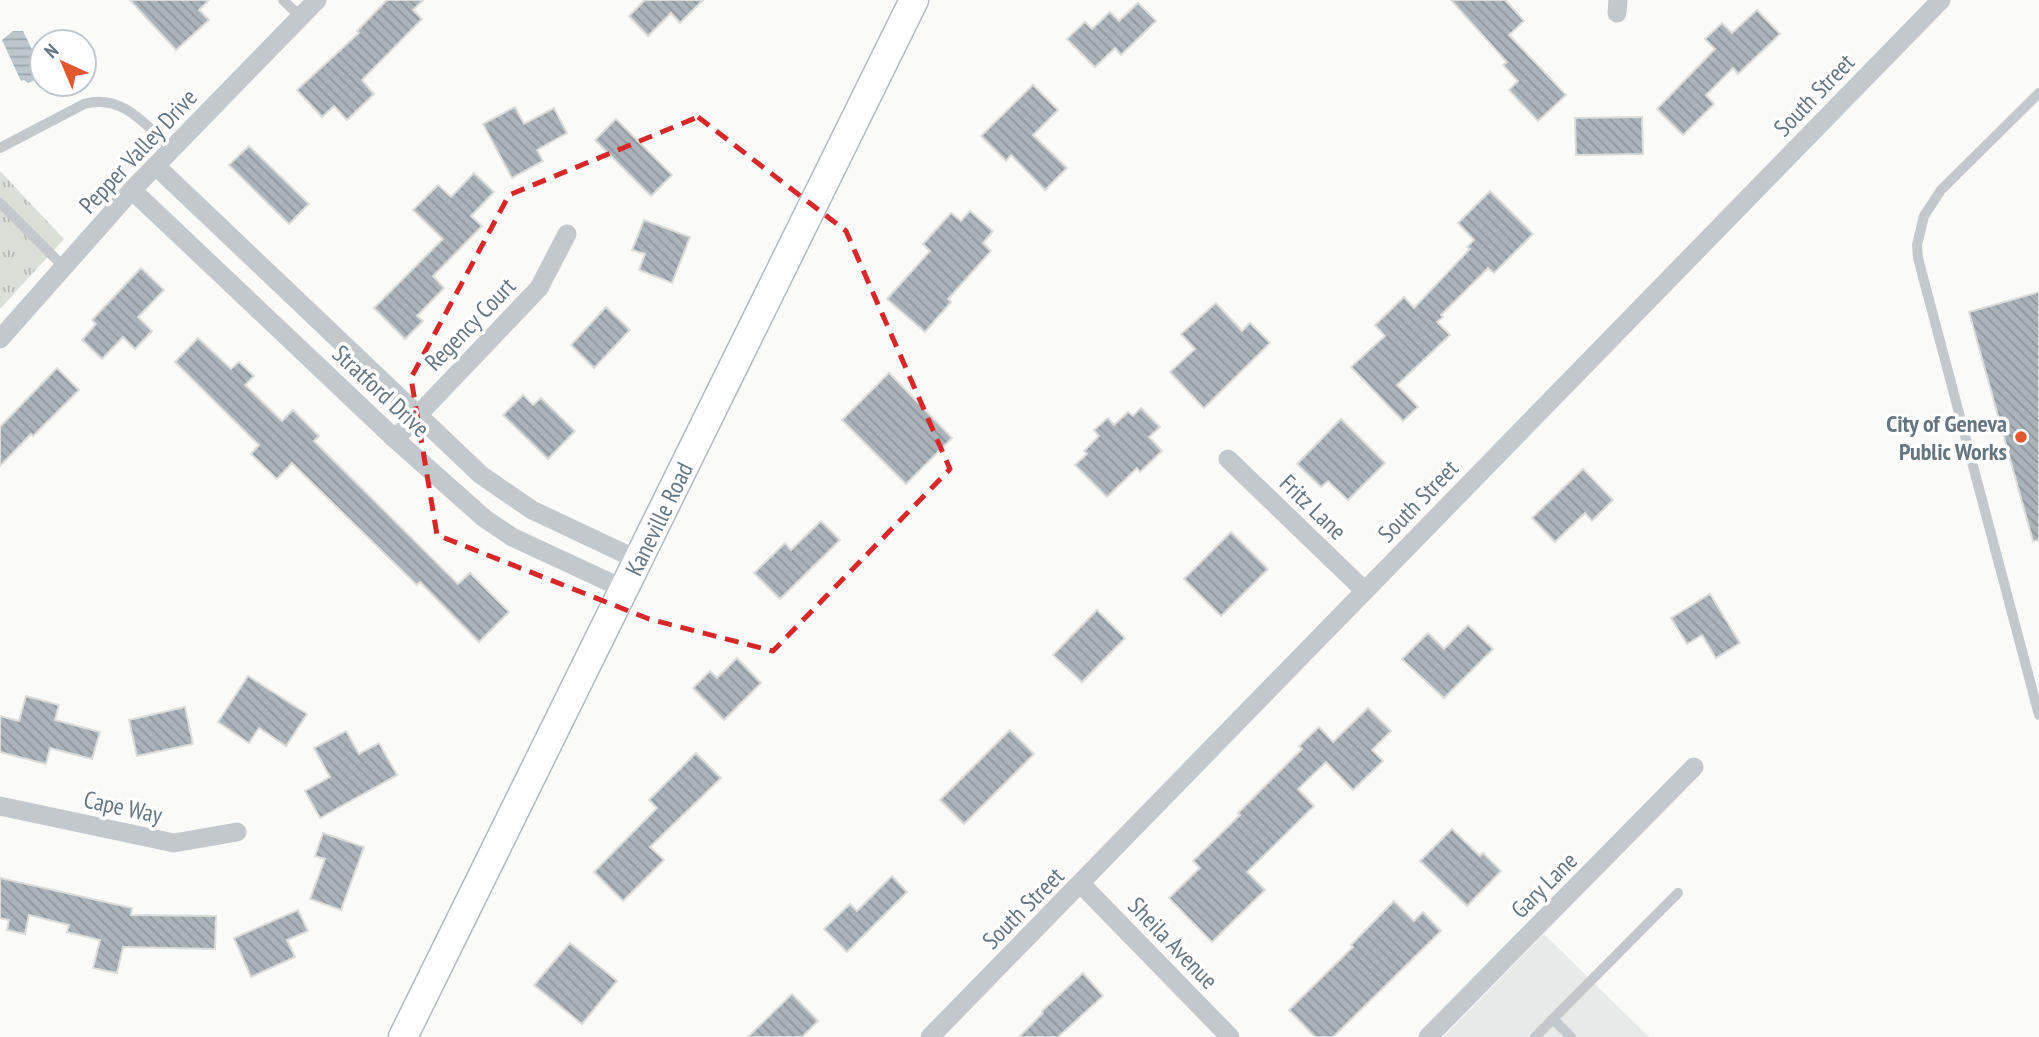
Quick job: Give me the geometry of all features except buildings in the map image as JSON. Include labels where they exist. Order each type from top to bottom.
[{"type":"main road","name":"Kaneville Road","points":[[403,1037],[914,0]]},
{"type":"street","name":"Pepper Valley Drive","points":[[0,339],[132,190],[317,0]]},
{"type":"street","name":"South Street","points":[[930,1037],[1941,0]]},
{"type":"street","name":"Stratford Drive","points":[[156,166],[481,475],[532,510],[638,561]]},
{"type":"street","name":"Stratford Drive","points":[[132,190],[395,439],[484,518],[512,537],[624,590]]},
{"type":"street","name":"Regency Court","points":[[395,439],[540,288],[567,234]]},
{"type":"street","name":"Fritz Lane","points":[[1228,458],[1365,592]]},
{"type":"street","name":"Gary Lane","points":[[1428,1037],[1694,767]]},
{"type":"street","name":"Cape Way","points":[[0,806],[174,843],[237,832]]},
{"type":"street","name":"Sheila Avenue","points":[[1081,884],[1230,1037]]},
{"type":"lane","points":[[283,0],[300,17]]},
{"type":"lane","points":[[2039,93],[1941,190],[1924,216],[1917,245],[1925,285],[2039,715]]},
{"type":"lane","points":[[0,148],[84,104],[98,100],[121,106],[172,149]]},
{"type":"lane","points":[[0,203],[64,267]]},
{"type":"lane","points":[[1535,1037],[1678,894]]},
{"type":"lane","points":[[1553,1019],[1570,1037]]},
{"type":"highlighted area","points":[[698,117],[846,231],[950,469],[773,651],[649,619],[437,535],[411,378],[509,195]]},
{"type":"shaded area","points":[[13,31],[23,31],[28,41],[28,83],[21,81],[2,40]]},
{"type":"shaded area","points":[[1544,934],[1649,1037],[1443,1037]]},
{"type":"green space","points":[[0,171],[64,239],[0,309]]},
{"type":"place","name":"City of Geneva Public Works","points":[[2021,437]]}]
